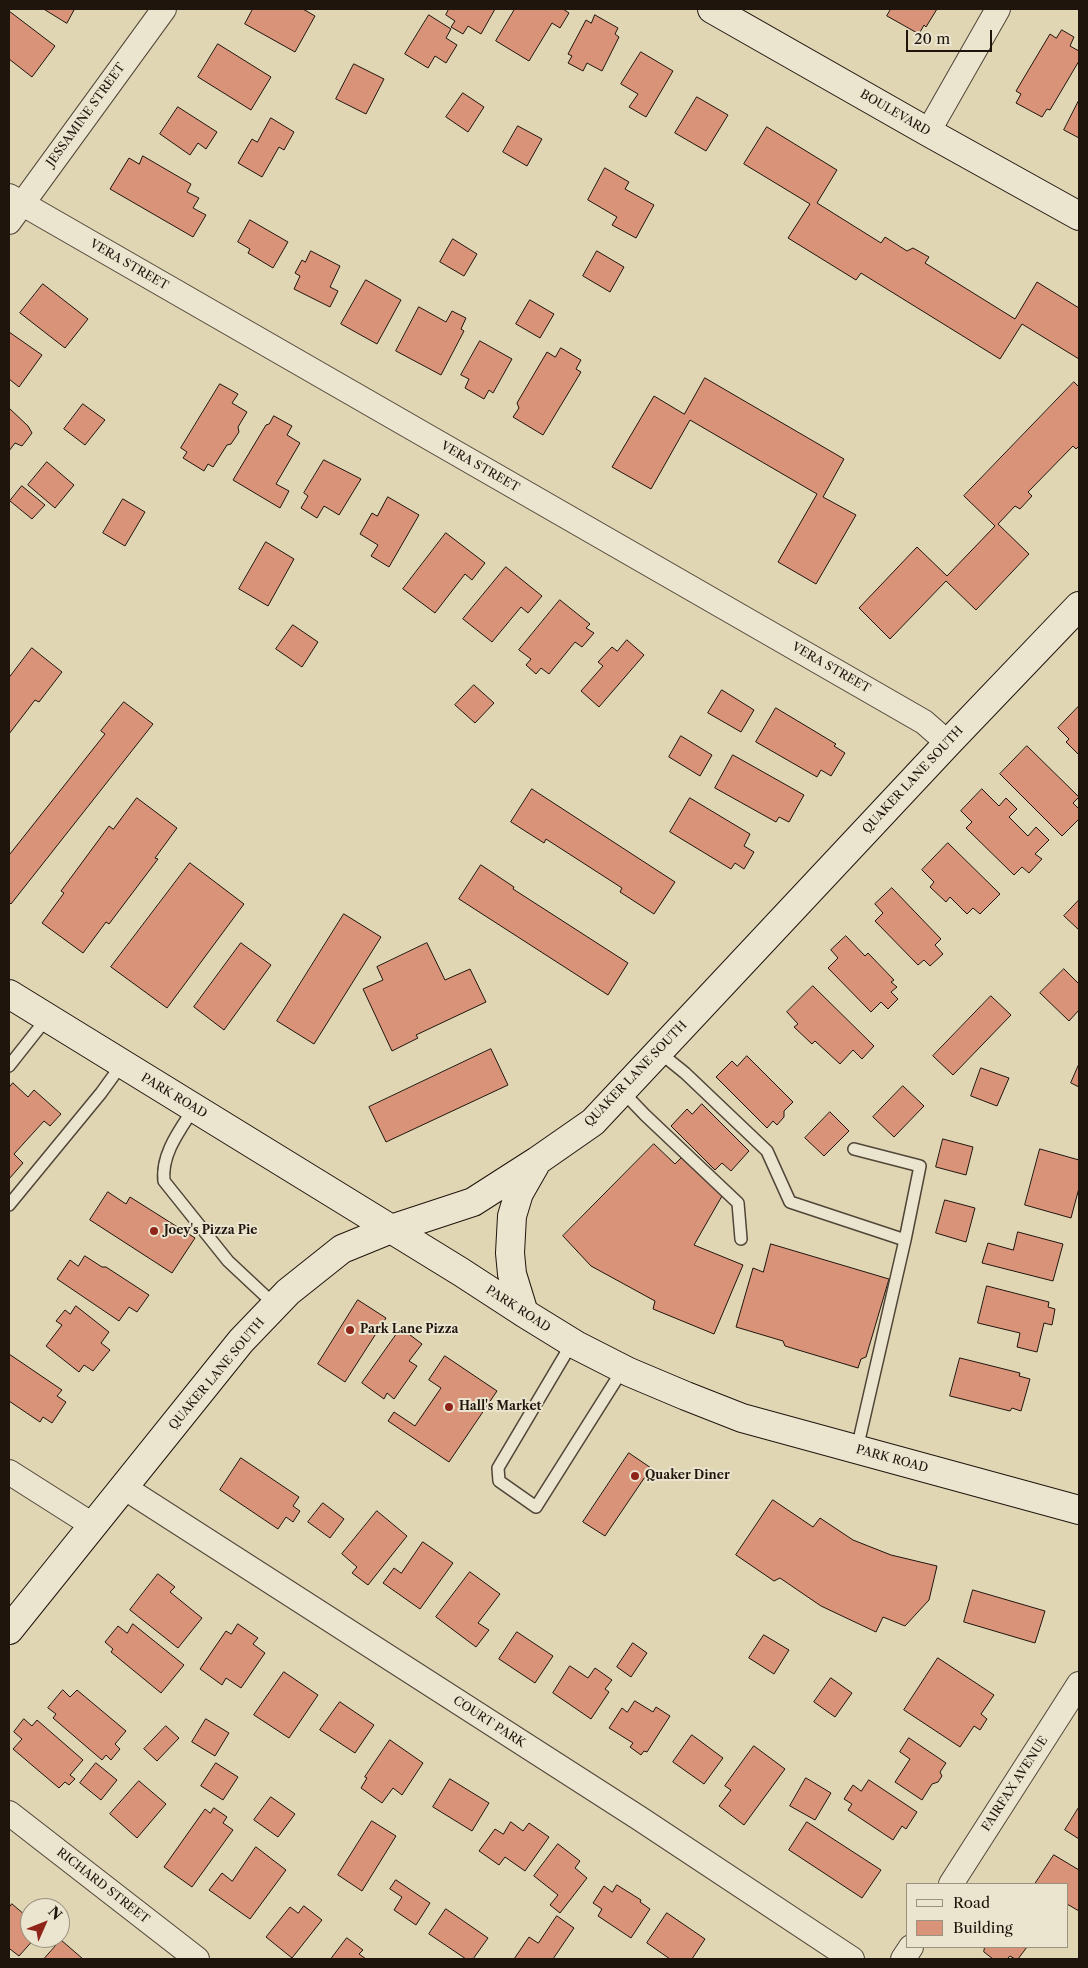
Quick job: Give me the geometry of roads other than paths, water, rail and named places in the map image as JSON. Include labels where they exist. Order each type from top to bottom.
[{"type":"main road","name":"BOULEVARD","points":[[712,9],[1079,216]]},
{"type":"main road","name":"QUAKER LANE SOUTH","points":[[9,1630],[125,1488],[241,1341],[288,1292],[342,1249],[473,1202],[593,1122],[1079,606]]},
{"type":"main road","name":"PARK ROAD","points":[[9,994],[461,1272],[524,1313],[572,1342],[623,1369],[742,1418],[1079,1510]]},
{"type":"main road","points":[[524,1313],[512,1274],[510,1253],[512,1216],[519,1193],[537,1161]]},
{"type":"street","name":"JESSAMINE STREET","points":[[13,207],[164,9]]},
{"type":"street","points":[[928,132],[998,9]]},
{"type":"street","name":"VERA STREET","points":[[13,207],[924,722],[948,743]]},
{"type":"street","points":[[9,1472],[94,1526]]},
{"type":"street","name":"COURT PARK","points":[[125,1488],[639,1818],[852,1959]]},
{"type":"street","name":"FAIRFAX AVENUE","points":[[952,1883],[1079,1684]]},
{"type":"street","name":"RICHARD STREET","points":[[9,1813],[197,1959]]},
{"type":"street","points":[[903,1959],[910,1948]]},
{"type":"lane","points":[[9,1066],[47,1018]]},
{"type":"lane","points":[[658,1051],[685,1073],[767,1151],[790,1202],[905,1240]]},
{"type":"lane","points":[[9,1205],[101,1093],[122,1064]]},
{"type":"lane","points":[[622,1091],[644,1115],[738,1202],[741,1238]]},
{"type":"lane","points":[[194,1108],[174,1139],[163,1168],[164,1181],[228,1261],[275,1305]]},
{"type":"lane","points":[[854,1149],[920,1166],[857,1449]]},
{"type":"lane","points":[[572,1342],[498,1468],[499,1481],[536,1507],[605,1401],[623,1369]]},
{"type":"place","name":"Joey's Pizza Pie","points":[[154,1231]]},
{"type":"place","name":"Park Lane Pizza","points":[[350,1330]]},
{"type":"place","name":"Hall's Market","points":[[449,1407]]},
{"type":"place","name":"Quaker Diner","points":[[635,1476]]}]
